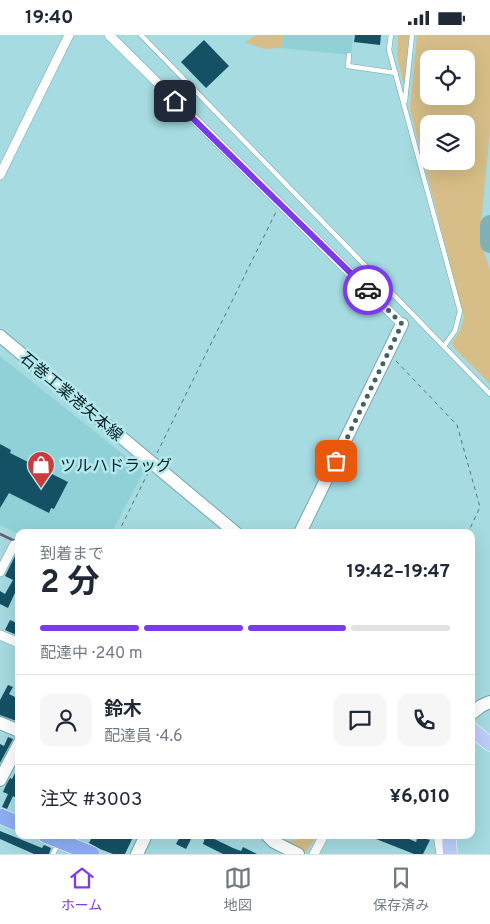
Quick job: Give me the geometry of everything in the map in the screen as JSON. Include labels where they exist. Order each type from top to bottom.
[{"type":"highway","points":[[0,816],[15,822]]},
{"type":"highway","points":[[52,843],[92,854]]},
{"type":"main road","points":[[475,732],[490,744]]},
{"type":"main road","points":[[449,839],[450,854]]},
{"type":"street","points":[[0,175],[70,35]]},
{"type":"street","points":[[109,35],[279,205],[402,324],[302,529]]},
{"type":"street","name":"石巻工業港矢本線","points":[[0,337],[231,529]]},
{"type":"street","points":[[0,572],[14,545]]},
{"type":"street","points":[[0,635],[15,641]]},
{"type":"street","points":[[475,711],[490,702]]},
{"type":"street","points":[[0,723],[15,729]]},
{"type":"street","points":[[0,779],[15,751]]},
{"type":"street","points":[[137,854],[144,839]]},
{"type":"street","points":[[271,839],[298,854]]},
{"type":"street","points":[[314,854],[322,839]]},
{"type":"street","points":[[439,839],[441,854]]},
{"type":"lane","points":[[141,35],[490,394]]},
{"type":"lane","points":[[391,35],[389,50],[460,311],[455,331],[444,347]]},
{"type":"lane","points":[[405,104],[412,35]]},
{"type":"lane","points":[[349,55],[348,66],[396,73]]},
{"type":"path","points":[[120,529],[279,205]]},
{"type":"path","points":[[388,353],[457,425],[480,507],[470,529]]},
{"type":"shaded area","points":[[256,35],[283,35],[282,48],[264,49],[245,42]]},
{"type":"shaded area","points":[[283,35],[353,35],[351,55],[282,48]]},
{"type":"shaded area","points":[[398,35],[409,35],[404,87],[397,55]]},
{"type":"shaded area","points":[[417,35],[490,35],[490,128],[481,242],[490,271],[490,384],[454,348],[452,343],[460,331],[464,317],[426,170],[475,170],[475,115],[420,115],[420,148],[410,109]]},
{"type":"shaded area","points":[[0,356],[144,471],[114,529],[15,529],[15,532],[0,525]]},
{"type":"shaded area","points":[[315,839],[306,852],[282,845],[285,842]]},
{"type":"building","points":[[355,35],[381,35],[380,45],[354,42]]},
{"type":"building","points":[[204,40],[229,66],[206,88],[181,62]]},
{"type":"building","name":"ツルハドラッグ","points":[[0,444],[11,450],[10,453],[68,482],[54,509],[51,508],[49,513],[9,493],[0,508]]},
{"type":"building","points":[[15,556],[15,593],[8,608],[0,604],[0,591],[5,594],[13,580],[5,576]]},
{"type":"building","points":[[10,620],[15,622],[15,634],[5,630]]},
{"type":"building","points":[[8,685],[13,687],[9,694],[15,697],[15,721],[0,715],[0,700]]},
{"type":"building","points":[[8,737],[13,739],[0,763],[0,744],[4,746]]},
{"type":"building","points":[[15,773],[15,797],[13,796],[7,809],[2,807],[8,794],[3,792],[10,778],[12,779]]},
{"type":"building","points":[[0,831],[15,837],[15,839],[20,839],[42,848],[44,845],[51,848],[49,854],[34,854],[0,839]]},
{"type":"building","points":[[91,839],[132,839],[125,854],[113,854],[89,843]]},
{"type":"building","points":[[179,839],[191,839],[186,849],[176,844]]},
{"type":"building","points":[[205,839],[214,839],[241,851],[243,847],[257,854],[223,854],[203,844]]},
{"type":"building","points":[[376,839],[409,839],[416,842],[417,839],[430,840],[423,854],[414,854]]},
{"type":"waterway","points":[[0,534],[15,541]]},
{"type":"taxiway","points":[[490,225],[490,243]]},
{"type":"way so far","points":[[336,461],[402,324],[368,290]]},
{"type":"place","name":"ツルハドラッグ","points":[[41,489]]},
{"type":"route","points":[[175,101],[282,209],[368,290]]}]
